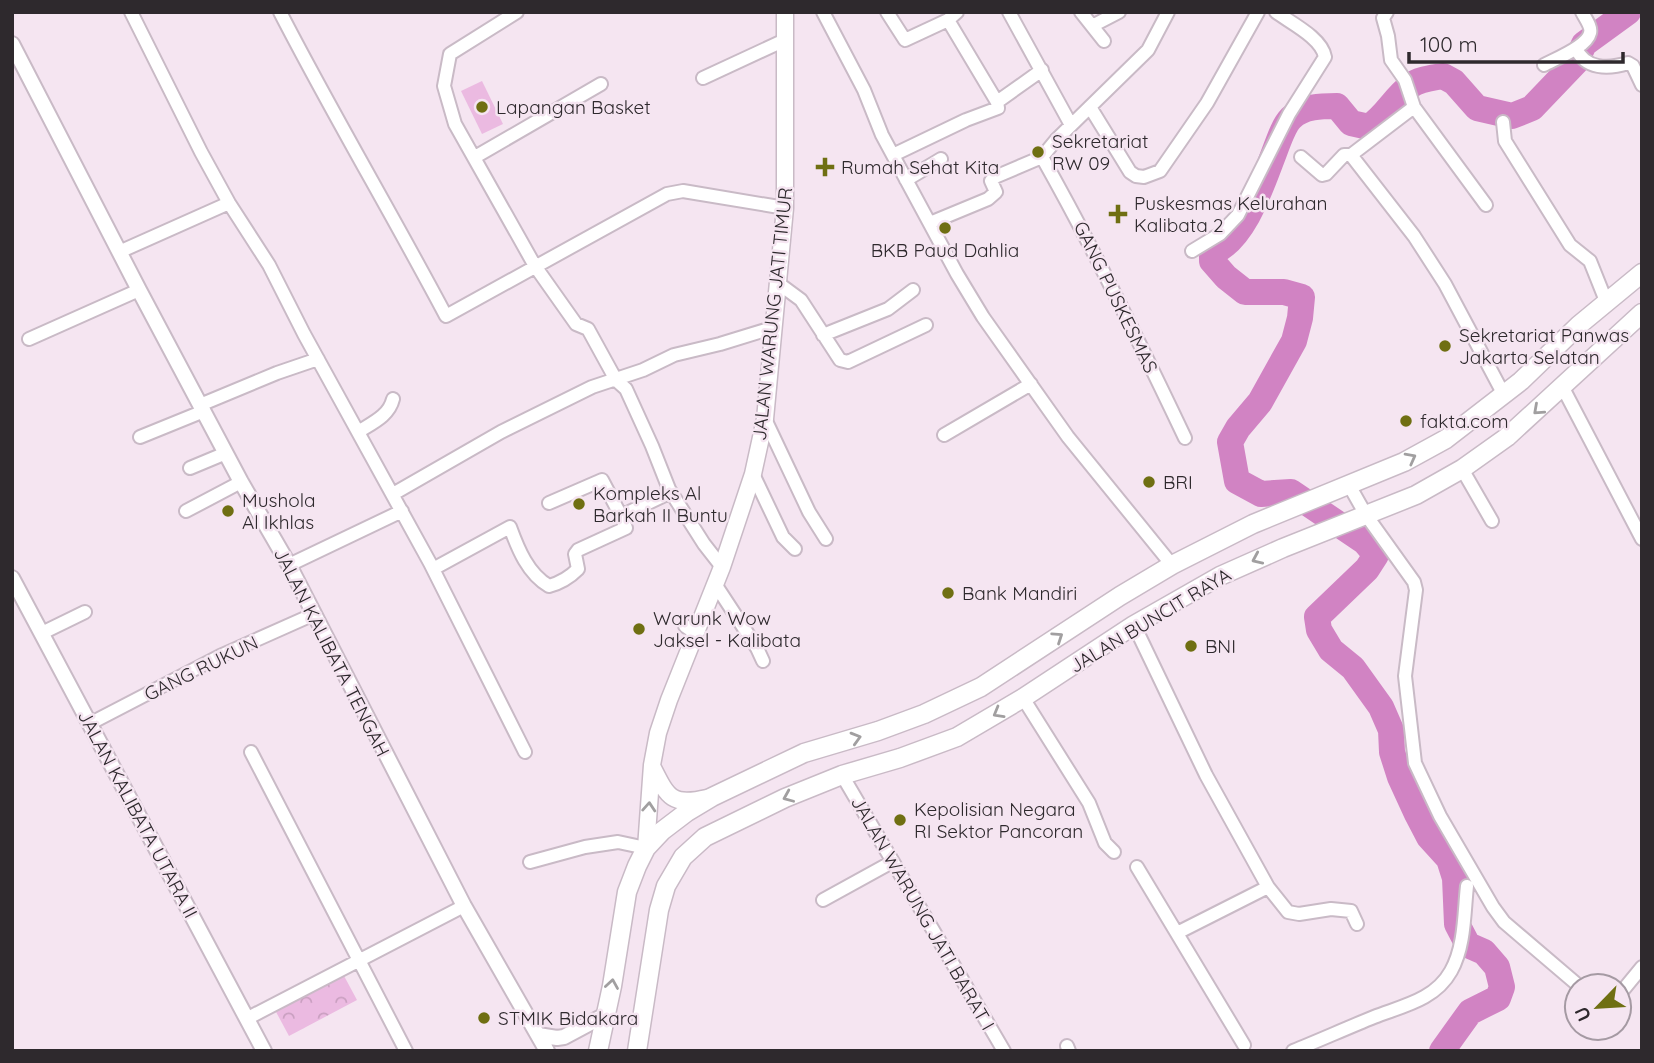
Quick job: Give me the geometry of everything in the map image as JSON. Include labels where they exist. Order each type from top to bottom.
[{"type":"main road","name":"JALAN WARUNG JATI TIMUR","points":[[646,848],[652,765],[658,733],[690,629],[722,567],[753,474],[765,419],[785,208],[785,12]]},
{"type":"main road","name":"JALAN BUNCIT RAYA","points":[[646,848],[662,831],[712,797],[804,753],[924,714],[981,687],[1119,596],[1172,565],[1253,524],[1404,463],[1446,439],[1504,395],[1606,301],[1642,273]]},
{"type":"main road","name":"JALAN BUNCIT RAYA","points":[[637,1051],[659,910],[666,886],[674,870],[705,837],[785,798],[842,775],[957,737],[1023,698],[1134,625],[1220,576],[1416,495],[1462,469],[1507,437],[1642,313]]},
{"type":"main road","points":[[652,765],[668,794],[676,800],[684,803],[712,797]]},
{"type":"main road","points":[[598,1051],[607,1014],[627,892],[646,848]]},
{"type":"street","points":[[131,12],[201,152],[229,203],[269,265],[433,569],[525,752]]},
{"type":"street","points":[[280,12],[337,121],[415,256],[446,316],[667,194],[683,191],[785,208]]},
{"type":"street","points":[[823,12],[864,90],[906,180],[957,274],[984,317],[1068,438],[1172,565]]},
{"type":"street","points":[[887,12],[905,40],[953,16],[998,108],[966,120],[893,155]]},
{"type":"street","points":[[1009,12],[1071,125]]},
{"type":"street","points":[[1081,12],[1104,41]]},
{"type":"street","points":[[1092,26],[1119,12]]},
{"type":"street","points":[[930,223],[988,200],[996,192],[991,181],[995,177],[1042,157],[1147,50],[1168,12]]},
{"type":"street","points":[[1090,107],[1130,172],[1136,177],[1144,177],[1160,171],[1206,103],[1258,12]]},
{"type":"street","points":[[1192,251],[1220,234],[1238,215],[1289,114],[1325,57],[1315,40],[1276,12]]},
{"type":"street","points":[[1387,12],[1383,18],[1391,60],[1405,80],[1413,102],[1486,205]]},
{"type":"street","points":[[1580,55],[1591,33],[1582,12]]},
{"type":"street","points":[[515,13],[450,54],[444,86],[455,124],[535,266],[576,324],[588,329],[616,380],[626,389],[671,492],[722,567]]},
{"type":"street","points":[[703,78],[785,40]]},
{"type":"street","name":"JALAN KALIBATA TENGAH","points":[[12,44],[138,289],[241,482],[289,565],[312,615],[464,906],[547,1051]]},
{"type":"street","points":[[1544,65],[1580,55],[1611,69],[1628,64],[1633,66],[1642,85]]},
{"type":"street","points":[[997,102],[1042,70]]},
{"type":"street","points":[[475,157],[601,85]]},
{"type":"street","points":[[1301,157],[1322,175],[1326,174],[1344,155],[1351,155],[1413,102]]},
{"type":"street","points":[[1503,122],[1505,141],[1570,246],[1590,261],[1606,301]]},
{"type":"street","points":[[1351,155],[1414,236],[1439,275],[1504,395]]},
{"type":"street","name":"GANG PUSKESMAS","points":[[1042,157],[1117,296],[1185,439]]},
{"type":"street","points":[[906,180],[941,159]]},
{"type":"street","points":[[119,252],[229,203]]},
{"type":"street","points":[[778,283],[801,300],[840,360],[848,362],[926,325]]},
{"type":"street","points":[[29,339],[138,289]]},
{"type":"street","points":[[823,335],[888,309],[913,290]]},
{"type":"street","points":[[393,494],[501,432],[592,387],[643,370],[674,355],[772,328]]},
{"type":"street","points":[[140,437],[277,373],[318,359]]},
{"type":"street","points":[[944,435],[1031,384]]},
{"type":"street","points":[[1563,388],[1642,538]]},
{"type":"street","points":[[358,432],[390,410],[393,399]]},
{"type":"street","points":[[765,419],[809,512],[826,539]]},
{"type":"street","points":[[190,468],[226,453]]},
{"type":"street","points":[[1462,469],[1492,521]]},
{"type":"street","points":[[753,474],[783,537],[795,549]]},
{"type":"street","points":[[433,569],[510,527],[525,560],[538,580],[548,586],[568,578],[578,569],[575,554],[578,550],[626,528],[602,480],[550,503]]},
{"type":"street","points":[[186,511],[241,482]]},
{"type":"street","points":[[1349,485],[1414,582],[1416,590],[1405,667],[1405,688],[1415,763],[1440,816],[1493,907],[1504,922],[1563,972]]},
{"type":"street","points":[[621,516],[671,492]]},
{"type":"street","points":[[289,565],[402,511]]},
{"type":"street","name":"JALAN KALIBATA UTARA II","points":[[12,578],[264,1051]]},
{"type":"street","points":[[715,584],[763,661]]},
{"type":"street","points":[[42,633],[85,612]]},
{"type":"street","name":"GANG RUKUN","points":[[91,723],[220,656],[312,615]]},
{"type":"street","points":[[1134,625],[1206,775],[1268,887],[1289,912],[1299,914],[1331,909],[1351,911],[1357,924]]},
{"type":"street","points":[[1023,698],[1089,803],[1105,843],[1114,852]]},
{"type":"street","points":[[251,751],[406,1051]]},
{"type":"street","name":"JALAN WARUNG JATI BARAT I","points":[[842,775],[1004,1051]]},
{"type":"street","points":[[530,863],[585,847],[618,842],[646,848]]},
{"type":"street","points":[[823,900],[892,862]]},
{"type":"street","points":[[1137,867],[1244,1045]]},
{"type":"street","points":[[1293,1051],[1420,1000],[1433,992],[1451,972],[1460,951],[1467,886]]},
{"type":"street","points":[[1177,933],[1268,887]]},
{"type":"street","points":[[248,1018],[464,906]]},
{"type":"street","points":[[538,1035],[564,1037],[607,1014]]},
{"type":"green space","name":"Lapangan Basket","points":[[482,81],[503,124],[482,134],[461,91]]},
{"type":"green space","points":[[343,974],[357,1000],[289,1036],[275,1010]]},
{"type":"waterway","points":[[1442,1051],[1470,1012],[1498,998],[1502,987],[1497,967],[1484,952],[1468,945],[1457,924],[1455,878],[1449,859],[1429,837],[1400,777],[1392,752],[1391,730],[1381,707],[1353,668],[1331,650],[1319,630],[1317,617],[1367,569],[1376,555],[1365,542],[1291,492],[1261,494],[1237,481],[1230,442],[1260,402],[1294,341],[1302,297],[1284,292],[1245,292],[1212,261],[1212,253],[1224,246],[1243,223],[1258,195],[1283,130],[1288,121],[1301,111],[1337,106],[1351,123],[1369,127],[1410,86],[1421,80],[1443,76],[1454,82],[1477,108],[1512,116],[1532,108],[1576,62],[1584,44],[1628,12]]},
{"type":"place","name":"Lapangan Basket","points":[[482,107]]},
{"type":"place","name":"Sekretariat RW 09","points":[[1038,152]]},
{"type":"place","name":"Rumah Sehat Kita","points":[[825,167]]},
{"type":"place","name":"Puskesmas Kelurahan Kalibata 2","points":[[1118,214]]},
{"type":"place","name":"BKB Paud Dahlia","points":[[945,228]]},
{"type":"place","name":"Sekretariat Panwas Jakarta Selatan","points":[[1445,346]]},
{"type":"place","name":"fakta.com","points":[[1406,421]]},
{"type":"place","name":"BRI","points":[[1149,482]]},
{"type":"place","name":"Kompleks Al Barkah II Buntu","points":[[579,504]]},
{"type":"place","name":"Mushola Al Ikhlas","points":[[228,511]]},
{"type":"place","name":"Bank Mandiri","points":[[948,593]]},
{"type":"place","name":"Warunk Wow Jaksel - Kalibata","points":[[639,629]]},
{"type":"place","name":"BNI","points":[[1191,646]]},
{"type":"place","name":"Kepolisian Negara RI Sektor Pancoran","points":[[900,820]]},
{"type":"place","name":"STMIK Bidakara","points":[[484,1018]]}]
